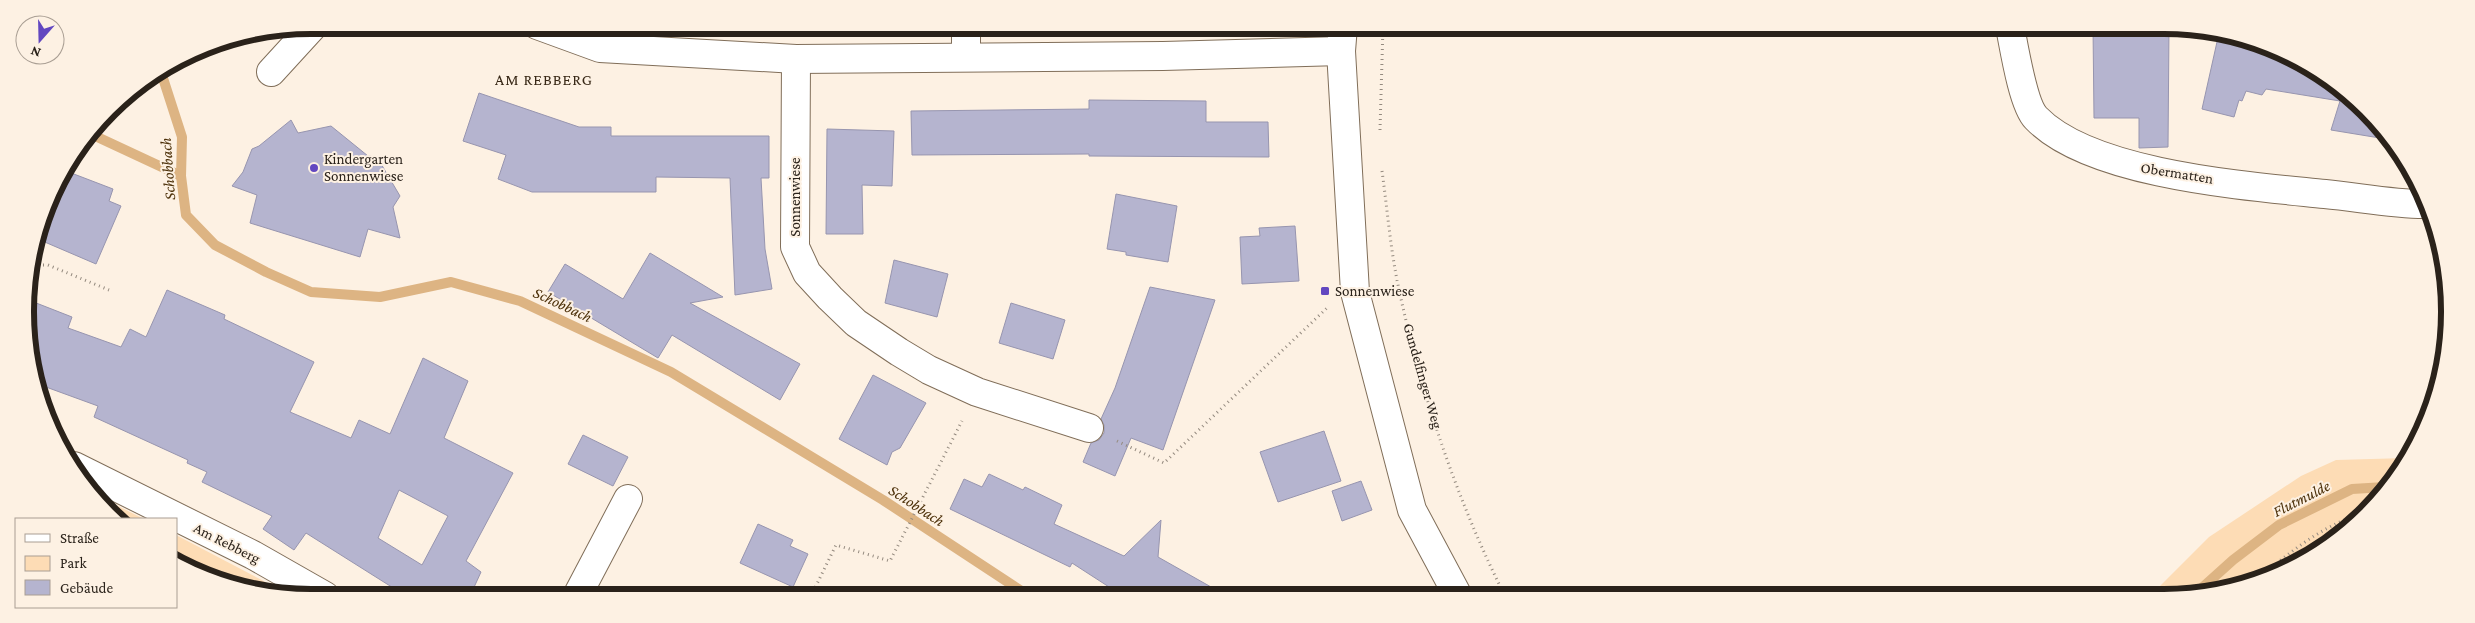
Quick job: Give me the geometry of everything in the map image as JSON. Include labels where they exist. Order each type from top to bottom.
[{"type":"street","points":[[271,72],[306,34]]},
{"type":"street","points":[[562,34],[600,48],[796,59],[1163,56],[1342,39],[1355,292],[1412,510],[1454,589]]},
{"type":"street","points":[[966,34],[966,57]]},
{"type":"street","name":"Obermatten","points":[[2012,34],[2026,98],[2034,117],[2054,132],[2085,149],[2133,166],[2241,184],[2419,203]]},
{"type":"street","name":"Sonnenwiese","points":[[796,59],[795,247],[807,273],[856,323],[929,370],[977,392],[1090,428]]},
{"type":"street","name":"Am Rebberg","points":[[84,471],[253,555],[313,589]]},
{"type":"street","points":[[580,589],[628,499]]},
{"type":"path","points":[[1380,139],[1383,34]]},
{"type":"path","name":"Gundelfinger Weg","points":[[1382,167],[1397,279],[1430,409],[1482,550],[1502,589]]},
{"type":"path","points":[[38,265],[48,265],[109,290]]},
{"type":"path","points":[[1090,428],[1164,463],[1336,299],[1355,292]]},
{"type":"path","points":[[814,589],[836,546],[890,561],[977,392]]},
{"type":"path","points":[[2271,567],[2299,545],[2348,519]]},
{"type":"path","points":[[2097,589],[2126,589]]},
{"type":"green space","points":[[2399,458],[2384,481],[2347,520],[2333,532],[2286,561],[2253,575],[2218,584],[2182,589],[2157,589],[2209,537],[2301,476],[2336,460]]},
{"type":"green space","points":[[109,502],[142,518],[126,518]]},
{"type":"green space","points":[[178,536],[275,587],[222,575],[189,561],[178,555]]},
{"type":"building","points":[[2093,34],[2169,34],[2168,147],[2139,148],[2139,118],[2094,118]]},
{"type":"building","points":[[2218,39],[2253,48],[2302,71],[2333,91],[2360,115],[2381,138],[2331,130],[2340,101],[2266,89],[2262,95],[2246,91],[2242,101],[2239,100],[2234,117],[2202,109]]},
{"type":"building","points":[[479,93],[579,127],[611,127],[611,136],[769,136],[769,178],[761,178],[765,249],[772,289],[735,295],[730,178],[656,177],[656,192],[532,192],[498,179],[506,155],[463,141]]},
{"type":"building","points":[[1089,100],[1206,101],[1206,122],[1268,122],[1269,157],[1089,156],[1089,154],[912,155],[911,111],[1089,109]]},
{"type":"building","name":"Kindergarten Sonnenwiese","points":[[291,120],[298,133],[331,126],[368,156],[377,157],[400,196],[393,207],[400,238],[368,229],[360,257],[250,223],[257,195],[232,186],[243,172],[252,149],[259,146]]},
{"type":"building","points":[[827,129],[894,131],[892,186],[862,185],[863,234],[826,234]]},
{"type":"building","points":[[71,173],[113,189],[109,201],[121,206],[96,264],[43,241],[55,205]]},
{"type":"building","points":[[1116,194],[1177,206],[1168,262],[1126,255],[1126,252],[1107,249]]},
{"type":"building","points":[[1295,226],[1299,281],[1242,284],[1240,237],[1260,236],[1259,228]]},
{"type":"building","points":[[650,253],[723,297],[690,303],[800,364],[780,400],[672,335],[658,358],[548,292],[565,264],[623,299]]},
{"type":"building","points":[[894,260],[948,274],[937,317],[885,303]]},
{"type":"building","points":[[1150,287],[1215,300],[1163,450],[1131,438],[1115,476],[1083,462],[1091,443],[1099,440],[1104,433],[1104,425],[1101,419],[1115,388]]},
{"type":"building","points":[[167,290],[225,315],[224,319],[314,362],[290,412],[351,438],[359,420],[390,434],[423,358],[468,381],[444,438],[513,473],[466,561],[481,572],[473,589],[395,589],[306,533],[294,550],[263,529],[272,516],[202,482],[207,472],[187,463],[188,460],[94,417],[98,406],[44,386],[36,348],[34,302],[72,317],[68,328],[121,347],[130,329],[146,337]],"holes":[[[399,490],[448,516],[422,565],[378,538]]]},
{"type":"building","points":[[1011,303],[1065,320],[1053,359],[999,343]]},
{"type":"building","points":[[873,375],[926,403],[900,448],[892,452],[887,465],[839,439]]},
{"type":"building","points":[[1324,431],[1341,481],[1278,502],[1260,452]]},
{"type":"building","points":[[583,435],[628,457],[613,486],[568,464]]},
{"type":"building","points":[[989,474],[1023,490],[1025,487],[1062,505],[1054,524],[1124,556],[1161,520],[1158,557],[1215,589],[1112,589],[1072,563],[1070,567],[950,509],[964,479],[982,487]]},
{"type":"building","points":[[1361,481],[1372,510],[1342,521],[1332,491]]},
{"type":"building","points":[[758,524],[793,540],[790,546],[808,554],[793,587],[740,563]]},
{"type":"waterway","name":"Schobbach","points":[[163,77],[182,137],[181,176],[186,215],[215,245],[266,272],[311,292],[380,297],[451,282],[520,301],[671,372],[883,500],[1018,589]]},
{"type":"waterway","points":[[96,136],[181,176]]},
{"type":"waterway","name":"Flutmulde","points":[[2204,586],[2233,560],[2279,525],[2352,489],[2379,487]]},
{"type":"place","name":"Kindergarten Sonnenwiese","points":[[314,168]]},
{"type":"place","name":"Sonnenwiese","points":[[1325,291]]},
{"type":"district","name":"AM REBBERG","points":[[544,79]]}]
